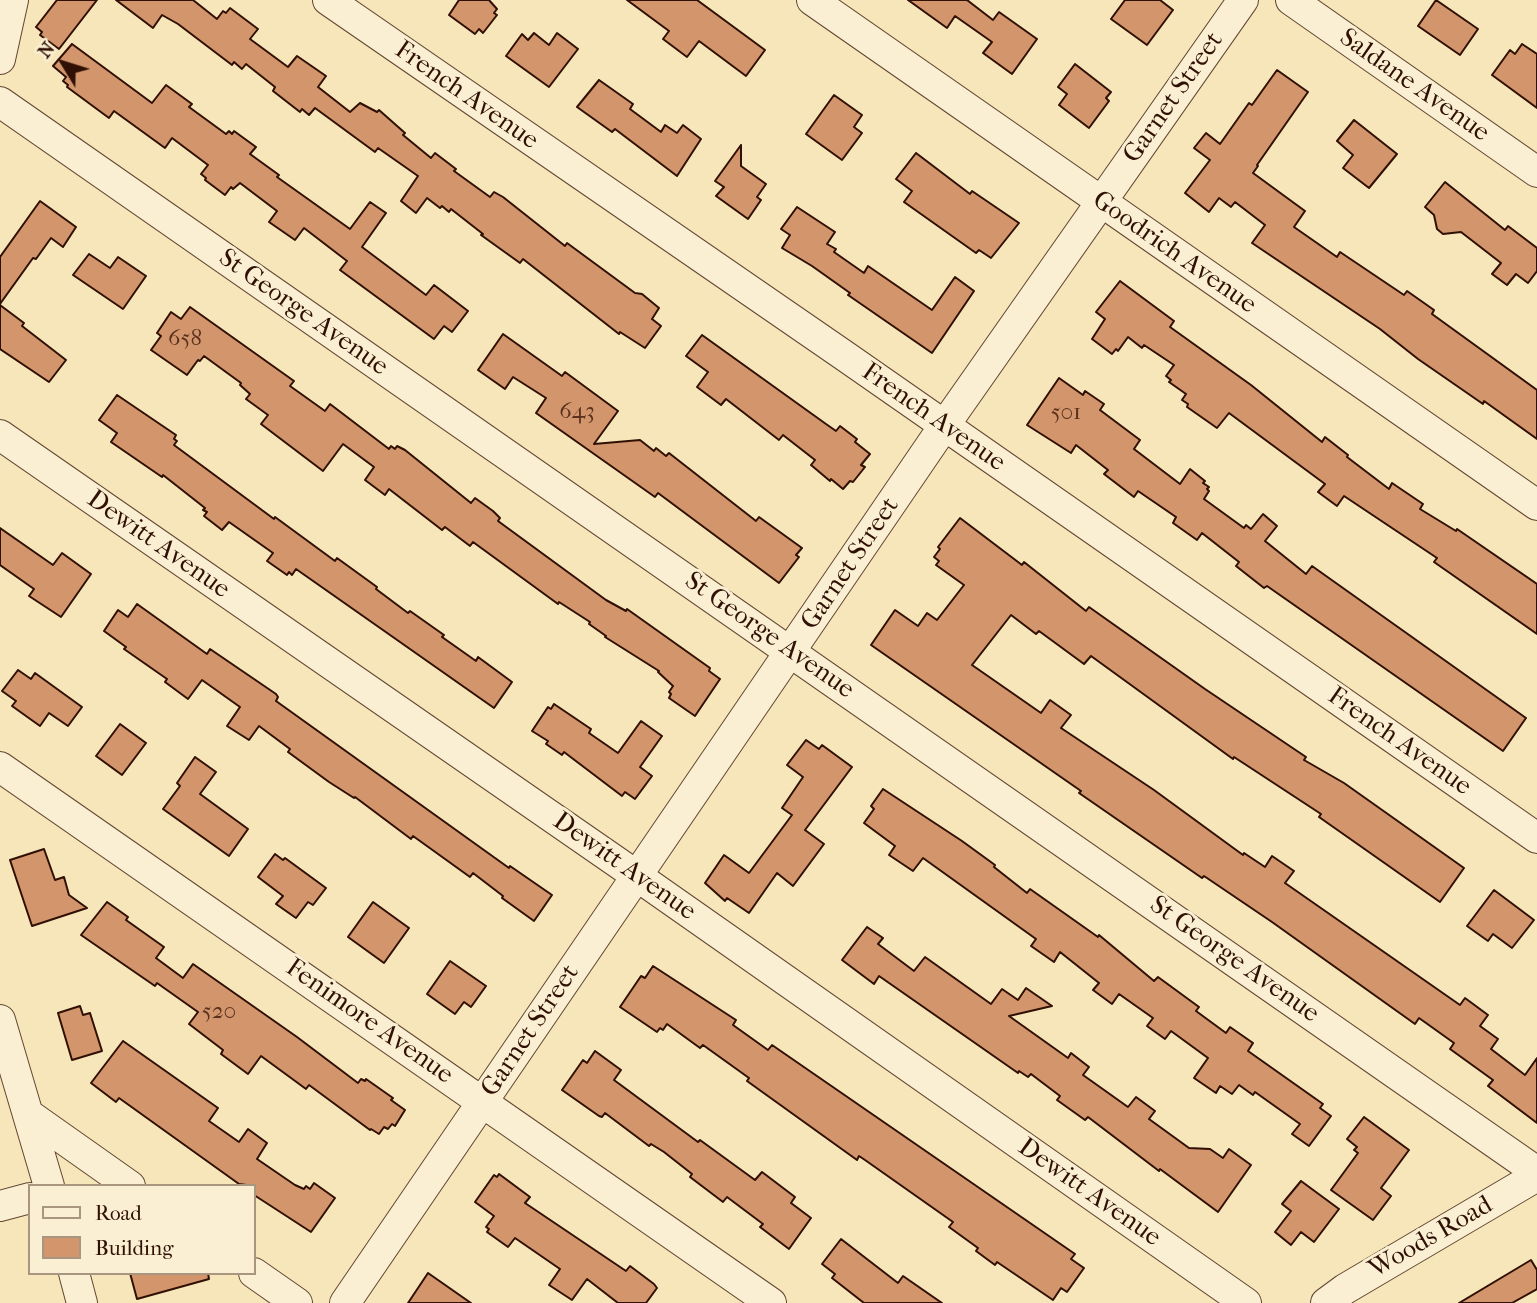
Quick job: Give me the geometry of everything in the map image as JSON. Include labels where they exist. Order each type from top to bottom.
[{"type":"street","points":[[0,59],[13,0]]},
{"type":"street","name":"French Avenue","points":[[328,0],[1537,838]]},
{"type":"street","name":"Goodrich Avenue","points":[[812,0],[1537,505]]},
{"type":"street","name":"Garnet Street","points":[[345,1303],[944,426],[1242,0]]},
{"type":"street","name":"Saldane Avenue","points":[[1291,0],[1537,173]]},
{"type":"street","name":"St George Avenue","points":[[0,102],[792,651],[1537,1174]]},
{"type":"street","name":"Dewitt Avenue","points":[[0,435],[637,876],[1246,1303]]},
{"type":"street","name":"Fenimore Avenue","points":[[0,767],[771,1303]]},
{"type":"street","points":[[0,1020],[48,1184]]},
{"type":"street","points":[[28,1114],[127,1184]]},
{"type":"street","name":"Woods Road","points":[[1326,1303],[1537,1174]]},
{"type":"street","points":[[0,1206],[28,1199]]},
{"type":"street","points":[[256,1274],[297,1303]]},
{"type":"street","points":[[75,1275],[82,1303]]},
{"type":"building","points":[[57,0],[97,0],[59,49],[40,35],[42,32],[36,27]]},
{"type":"building","points":[[116,0],[193,0],[217,19],[223,11],[226,13],[230,8],[258,29],[250,39],[288,67],[297,56],[326,76],[318,87],[350,112],[360,103],[377,112],[379,110],[431,158],[435,153],[456,169],[454,171],[490,197],[494,192],[503,197],[565,246],[567,243],[635,293],[642,294],[659,308],[652,319],[661,326],[645,348],[620,332],[619,334],[523,259],[520,263],[481,235],[483,234],[451,209],[449,212],[442,206],[440,208],[427,198],[416,213],[401,201],[418,176],[378,148],[375,152],[315,108],[309,115],[302,109],[300,112],[273,91],[275,87],[246,64],[242,69],[234,62],[232,65],[178,24],[162,15],[153,28]]},
{"type":"building","points":[[459,0],[489,0],[497,9],[494,13],[497,15],[483,33],[479,29],[475,34],[449,15]]},
{"type":"building","points":[[627,0],[697,0],[765,50],[746,76],[699,41],[687,57],[663,39],[669,31]]},
{"type":"building","points":[[908,0],[967,0],[993,20],[999,12],[1037,39],[1012,74],[983,53],[992,42],[955,16],[947,28]]},
{"type":"building","points":[[1125,0],[1160,0],[1173,10],[1147,45],[1111,19]]},
{"type":"building","points":[[1436,0],[1478,29],[1460,55],[1418,26]]},
{"type":"building","points":[[534,33],[549,45],[557,33],[578,49],[549,87],[506,56],[522,34],[528,40]]},
{"type":"building","points":[[72,44],[152,103],[166,85],[192,104],[189,107],[226,134],[229,131],[232,134],[234,131],[256,147],[250,154],[279,175],[277,177],[350,229],[370,202],[386,213],[362,247],[426,295],[434,285],[468,311],[452,332],[444,326],[434,339],[340,270],[347,261],[304,228],[295,240],[269,222],[277,211],[240,183],[233,189],[231,187],[225,195],[201,174],[208,165],[172,138],[165,148],[114,111],[109,118],[67,87],[63,81],[66,77],[53,66]]},
{"type":"building","points":[[1522,44],[1537,54],[1537,108],[1492,75],[1510,50],[1515,54]]},
{"type":"building","points":[[1075,64],[1111,92],[1106,98],[1109,101],[1089,128],[1059,105],[1067,94],[1058,87]]},
{"type":"building","points":[[1277,70],[1308,92],[1253,173],[1305,211],[1294,227],[1337,257],[1340,252],[1404,295],[1407,291],[1434,310],[1432,314],[1537,390],[1537,439],[1252,243],[1265,225],[1235,202],[1231,207],[1219,198],[1209,212],[1185,193],[1210,160],[1194,148],[1206,133],[1220,144]]},
{"type":"building","points":[[599,80],[633,104],[630,109],[661,132],[665,125],[677,133],[683,125],[701,139],[677,176],[615,129],[612,132],[577,107]]},
{"type":"building","points":[[834,95],[862,115],[854,127],[862,133],[842,160],[806,134]]},
{"type":"building","points":[[1354,120],[1397,154],[1369,188],[1343,168],[1353,155],[1337,141]]},
{"type":"building","points":[[741,145],[741,166],[766,184],[757,197],[761,200],[748,219],[716,196],[724,187],[715,181]]},
{"type":"building","points":[[916,153],[970,194],[972,191],[1019,223],[991,258],[979,250],[976,253],[904,202],[912,191],[896,179]]},
{"type":"building","points":[[1445,182],[1505,230],[1508,226],[1537,248],[1537,271],[1528,283],[1516,274],[1507,285],[1492,274],[1501,263],[1461,232],[1443,234],[1437,229],[1434,215],[1425,207]]},
{"type":"building","points":[[40,201],[76,227],[63,247],[51,238],[0,304],[0,257]]},
{"type":"building","points":[[797,207],[835,232],[827,244],[836,249],[834,252],[864,273],[868,266],[932,310],[955,277],[974,291],[932,353],[848,295],[850,293],[812,266],[782,248],[790,235],[781,229]]},
{"type":"building","points":[[89,254],[110,268],[118,257],[146,276],[123,309],[73,275]]},
{"type":"building","points":[[1120,281],[1174,321],[1170,327],[1251,385],[1322,442],[1325,437],[1389,489],[1392,483],[1423,504],[1420,509],[1456,531],[1457,529],[1537,584],[1537,634],[1434,562],[1437,558],[1344,496],[1337,506],[1318,492],[1325,484],[1229,413],[1217,428],[1187,407],[1188,404],[1182,400],[1186,394],[1169,382],[1171,380],[1166,376],[1174,365],[1144,345],[1142,348],[1128,337],[1118,351],[1116,349],[1112,354],[1092,339],[1105,319],[1096,312]]},
{"type":"building","points":[[0,305],[66,360],[49,382],[0,349]]},
{"type":"building","points":[[190,307],[294,381],[290,386],[325,411],[330,404],[389,449],[391,446],[395,449],[397,446],[405,450],[471,503],[475,498],[493,511],[500,518],[498,521],[606,600],[626,611],[627,609],[710,668],[709,671],[720,679],[695,716],[669,698],[673,686],[659,671],[605,637],[589,624],[590,622],[559,602],[558,604],[473,542],[470,546],[445,527],[442,530],[389,489],[385,495],[365,480],[374,467],[343,444],[323,471],[261,424],[268,415],[246,399],[250,394],[241,383],[204,356],[187,375],[151,350],[161,336],[157,333],[171,312],[181,319]]},
{"type":"building","points":[[503,334],[562,376],[565,372],[618,411],[594,444],[640,440],[654,451],[656,448],[666,456],[669,453],[756,521],[759,517],[802,548],[796,555],[799,557],[779,583],[658,493],[655,497],[536,413],[546,398],[513,377],[505,389],[478,370]]},
{"type":"building","points":[[702,335],[836,431],[840,426],[857,439],[855,442],[870,454],[861,465],[865,467],[853,482],[850,481],[843,489],[811,465],[815,460],[783,435],[779,440],[726,399],[721,405],[697,387],[708,372],[686,356]]},
{"type":"building","points":[[1059,378],[1083,395],[1085,391],[1104,404],[1100,410],[1140,440],[1134,449],[1180,484],[1190,469],[1209,487],[1204,499],[1244,528],[1246,525],[1251,529],[1263,514],[1277,526],[1265,541],[1306,574],[1312,566],[1526,718],[1503,751],[1267,586],[1264,588],[1236,566],[1239,562],[1202,533],[1197,540],[1173,523],[1176,517],[1138,491],[1134,497],[1104,474],[1108,470],[1076,445],[1071,453],[1027,425]]},
{"type":"building","points":[[117,395],[176,435],[174,439],[177,441],[174,445],[274,519],[275,517],[335,561],[337,558],[408,613],[410,611],[476,661],[478,657],[512,682],[494,708],[296,569],[292,575],[289,572],[287,575],[267,561],[273,553],[229,522],[222,530],[204,516],[207,512],[203,510],[205,508],[163,475],[162,477],[111,442],[117,433],[99,420]]},
{"type":"building","points":[[960,518],[1022,565],[1024,562],[1086,611],[1089,607],[1306,757],[1304,760],[1344,783],[1464,868],[1440,902],[1319,817],[1321,814],[1234,757],[1233,759],[1091,656],[1084,664],[1039,631],[1036,634],[1011,615],[972,665],[1041,713],[1050,700],[1071,715],[1061,728],[1154,790],[1243,855],[1244,853],[1265,867],[1272,856],[1294,871],[1285,883],[1460,1005],[1465,998],[1488,1015],[1480,1026],[1498,1039],[1491,1049],[1525,1075],[1537,1058],[1537,1123],[1488,1086],[1493,1080],[1450,1049],[1454,1043],[1419,1018],[1415,1024],[1272,922],[1204,876],[1202,878],[1079,793],[1081,791],[871,645],[895,610],[918,626],[927,613],[937,620],[964,585],[936,565],[939,561],[934,557],[940,549],[938,547]]},
{"type":"building","points":[[0,528],[53,565],[62,553],[91,574],[61,617],[29,596],[34,589],[0,565]]},
{"type":"building","points":[[137,604],[207,654],[210,649],[276,694],[276,701],[509,868],[510,866],[552,895],[534,921],[473,873],[470,877],[413,836],[411,839],[355,797],[329,782],[288,752],[290,749],[259,726],[249,740],[227,726],[240,707],[202,680],[188,699],[165,682],[167,679],[124,649],[126,647],[104,631],[118,610],[128,617]]},
{"type":"building","points":[[18,670],[31,679],[35,673],[82,707],[68,726],[49,713],[40,726],[12,706],[16,701],[2,691]]},
{"type":"building","points":[[554,704],[591,729],[589,733],[618,753],[641,721],[662,736],[640,767],[652,776],[635,799],[625,792],[622,796],[564,752],[562,755],[546,744],[548,741],[532,731],[548,707],[551,709]]},
{"type":"building","points":[[120,724],[146,743],[122,775],[96,756]]},
{"type":"building","points":[[806,740],[819,749],[822,745],[852,767],[805,830],[824,844],[793,886],[777,873],[749,913],[727,898],[725,901],[705,883],[724,855],[749,873],[792,815],[782,808],[803,777],[787,765]]},
{"type":"building","points":[[195,757],[216,772],[200,794],[248,829],[229,856],[163,809],[180,786],[177,783]]},
{"type":"building","points":[[883,789],[962,841],[1027,893],[1030,889],[1098,937],[1099,935],[1154,981],[1158,977],[1199,1007],[1196,1011],[1226,1033],[1230,1027],[1253,1043],[1248,1051],[1323,1104],[1320,1108],[1331,1116],[1309,1146],[1292,1134],[1300,1124],[1255,1092],[1253,1095],[1239,1085],[1232,1094],[1220,1086],[1216,1093],[1194,1078],[1208,1058],[1171,1031],[1165,1039],[1147,1026],[1153,1018],[1119,994],[1112,1004],[1093,990],[1099,983],[1060,952],[1054,962],[1031,946],[1036,939],[923,858],[913,871],[889,855],[895,846],[864,823],[874,809],[871,806]]},
{"type":"building","points":[[44,849],[55,880],[64,877],[69,895],[87,908],[32,926],[10,860]]},
{"type":"building","points":[[275,854],[283,860],[285,858],[326,888],[313,905],[308,902],[296,918],[276,904],[283,896],[258,877]]},
{"type":"building","points":[[1494,890],[1534,920],[1512,948],[1493,934],[1488,941],[1467,926]]},
{"type":"building","points":[[107,902],[128,917],[126,920],[164,947],[156,958],[183,978],[193,964],[358,1083],[361,1079],[366,1079],[393,1098],[391,1100],[405,1110],[395,1126],[392,1124],[388,1129],[384,1127],[379,1134],[309,1085],[306,1089],[261,1056],[248,1074],[221,1054],[223,1050],[189,1024],[198,1012],[81,935]]},
{"type":"building","points":[[373,902],[409,928],[384,963],[348,937]]},
{"type":"building","points":[[867,927],[883,938],[878,944],[914,971],[925,957],[991,1004],[1002,989],[1018,1000],[1026,988],[1052,1006],[1009,1016],[1068,1058],[1071,1053],[1089,1067],[1083,1075],[1128,1107],[1136,1097],[1155,1111],[1149,1119],[1189,1148],[1210,1149],[1223,1158],[1229,1149],[1251,1165],[1218,1212],[1088,1117],[1085,1120],[1057,1100],[1060,1096],[1031,1074],[1028,1077],[1019,1071],[1018,1073],[879,976],[874,984],[842,960]]},
{"type":"building","points":[[450,961],[486,986],[471,1007],[464,1002],[455,1014],[427,994]]},
{"type":"building","points":[[653,966],[736,1020],[733,1025],[768,1050],[772,1045],[1075,1254],[1071,1259],[1084,1268],[1067,1292],[1061,1288],[1053,1300],[997,1262],[995,1265],[976,1251],[978,1248],[949,1227],[953,1222],[859,1156],[857,1160],[747,1081],[749,1078],[703,1045],[700,1048],[667,1024],[663,1030],[660,1028],[657,1032],[620,1007],[641,976],[645,978]]},
{"type":"building","points":[[80,1006],[83,1015],[90,1013],[102,1051],[72,1060],[58,1013]]},
{"type":"building","points":[[123,1041],[218,1108],[209,1121],[239,1142],[248,1129],[267,1143],[257,1159],[295,1185],[310,1189],[314,1183],[335,1198],[311,1232],[256,1196],[256,1184],[239,1184],[119,1098],[116,1102],[91,1083]]},
{"type":"building","points":[[595,1051],[621,1070],[614,1080],[698,1142],[700,1140],[755,1180],[762,1172],[795,1197],[791,1203],[811,1218],[789,1249],[760,1227],[763,1224],[727,1197],[723,1202],[690,1177],[692,1174],[664,1152],[651,1144],[649,1146],[605,1113],[602,1117],[599,1116],[562,1090],[583,1060],[587,1063]]},
{"type":"building","points":[[1364,1117],[1409,1150],[1381,1188],[1391,1196],[1373,1220],[1331,1190],[1358,1153],[1354,1150],[1357,1147],[1347,1139]]},
{"type":"building","points":[[499,1174],[530,1197],[525,1203],[626,1271],[630,1266],[654,1284],[657,1288],[646,1303],[618,1303],[587,1279],[572,1300],[549,1285],[560,1269],[515,1238],[508,1247],[487,1232],[489,1229],[486,1227],[494,1216],[475,1202],[494,1175],[497,1177]]},
{"type":"building","points":[[1301,1181],[1339,1209],[1314,1242],[1301,1232],[1291,1245],[1275,1232],[1291,1211],[1282,1204]]},
{"type":"building","points":[[841,1239],[898,1283],[903,1276],[942,1303],[864,1303],[832,1278],[835,1274],[822,1264]]},
{"type":"building","points":[[1531,1260],[1537,1270],[1537,1289],[1512,1303],[1459,1303]]},
{"type":"building","points":[[428,1273],[471,1303],[408,1303]]},
{"type":"building","points":[[131,1275],[208,1275],[209,1279],[137,1299]]}]
